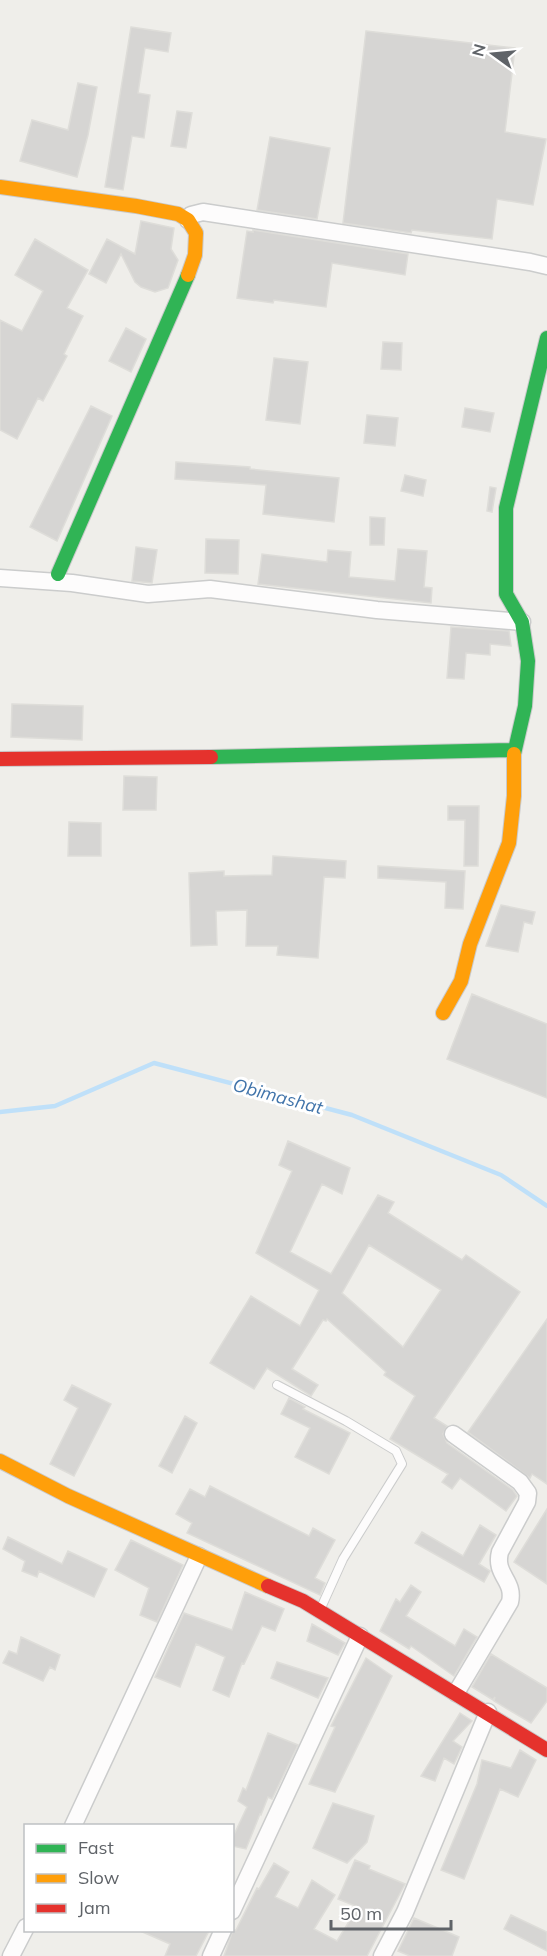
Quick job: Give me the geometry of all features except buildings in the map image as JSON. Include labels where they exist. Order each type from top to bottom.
[{"type":"street","points":[[0,187],[178,214],[188,220],[196,233],[195,255],[184,286],[58,574]]},
{"type":"street","points":[[188,220],[191,215],[203,212],[547,266]]},
{"type":"street","points":[[442,1013],[461,981],[470,944],[509,843],[514,796],[514,750],[525,706],[528,661],[522,622],[506,594],[506,508],[547,338]]},
{"type":"street","points":[[0,578],[72,583],[148,594],[210,589],[377,610],[522,622]]},
{"type":"street","points":[[0,759],[514,750]]},
{"type":"street","points":[[453,1434],[520,1482],[528,1493],[527,1502],[498,1560],[499,1568],[510,1587],[510,1602],[456,1693]]},
{"type":"street","points":[[0,1461],[68,1496],[199,1556],[303,1600],[547,1750]]},
{"type":"street","points":[[74,1824],[199,1556]]},
{"type":"street","points":[[234,1907],[360,1636]]},
{"type":"street","points":[[382,1956],[405,1912],[488,1712]]},
{"type":"street","points":[[10,1952],[24,1930]]},
{"type":"street","points":[[211,1956],[222,1932]]},
{"type":"lane","points":[[276,1385],[396,1451],[402,1464],[344,1559],[319,1611]]},
{"type":"waterway","name":"Obimashat","points":[[0,1112],[55,1106],[154,1063],[352,1115],[501,1175],[547,1206]]},
{"type":"traffic: fast","points":[[58,574],[188,275]]},
{"type":"traffic: fast","points":[[514,754],[525,706],[528,661],[522,622],[506,594],[506,508],[547,338]]},
{"type":"traffic: fast","points":[[211,757],[514,750]]},
{"type":"traffic: slow","points":[[0,187],[178,214],[188,220],[196,233],[195,255],[188,275]]},
{"type":"traffic: slow","points":[[443,1013],[461,981],[470,944],[509,843],[514,796],[514,754]]},
{"type":"traffic: slow","points":[[0,1461],[68,1496],[268,1586]]},
{"type":"traffic: jam","points":[[0,759],[211,757]]},
{"type":"traffic: jam","points":[[268,1586],[303,1601],[547,1750]]}]
